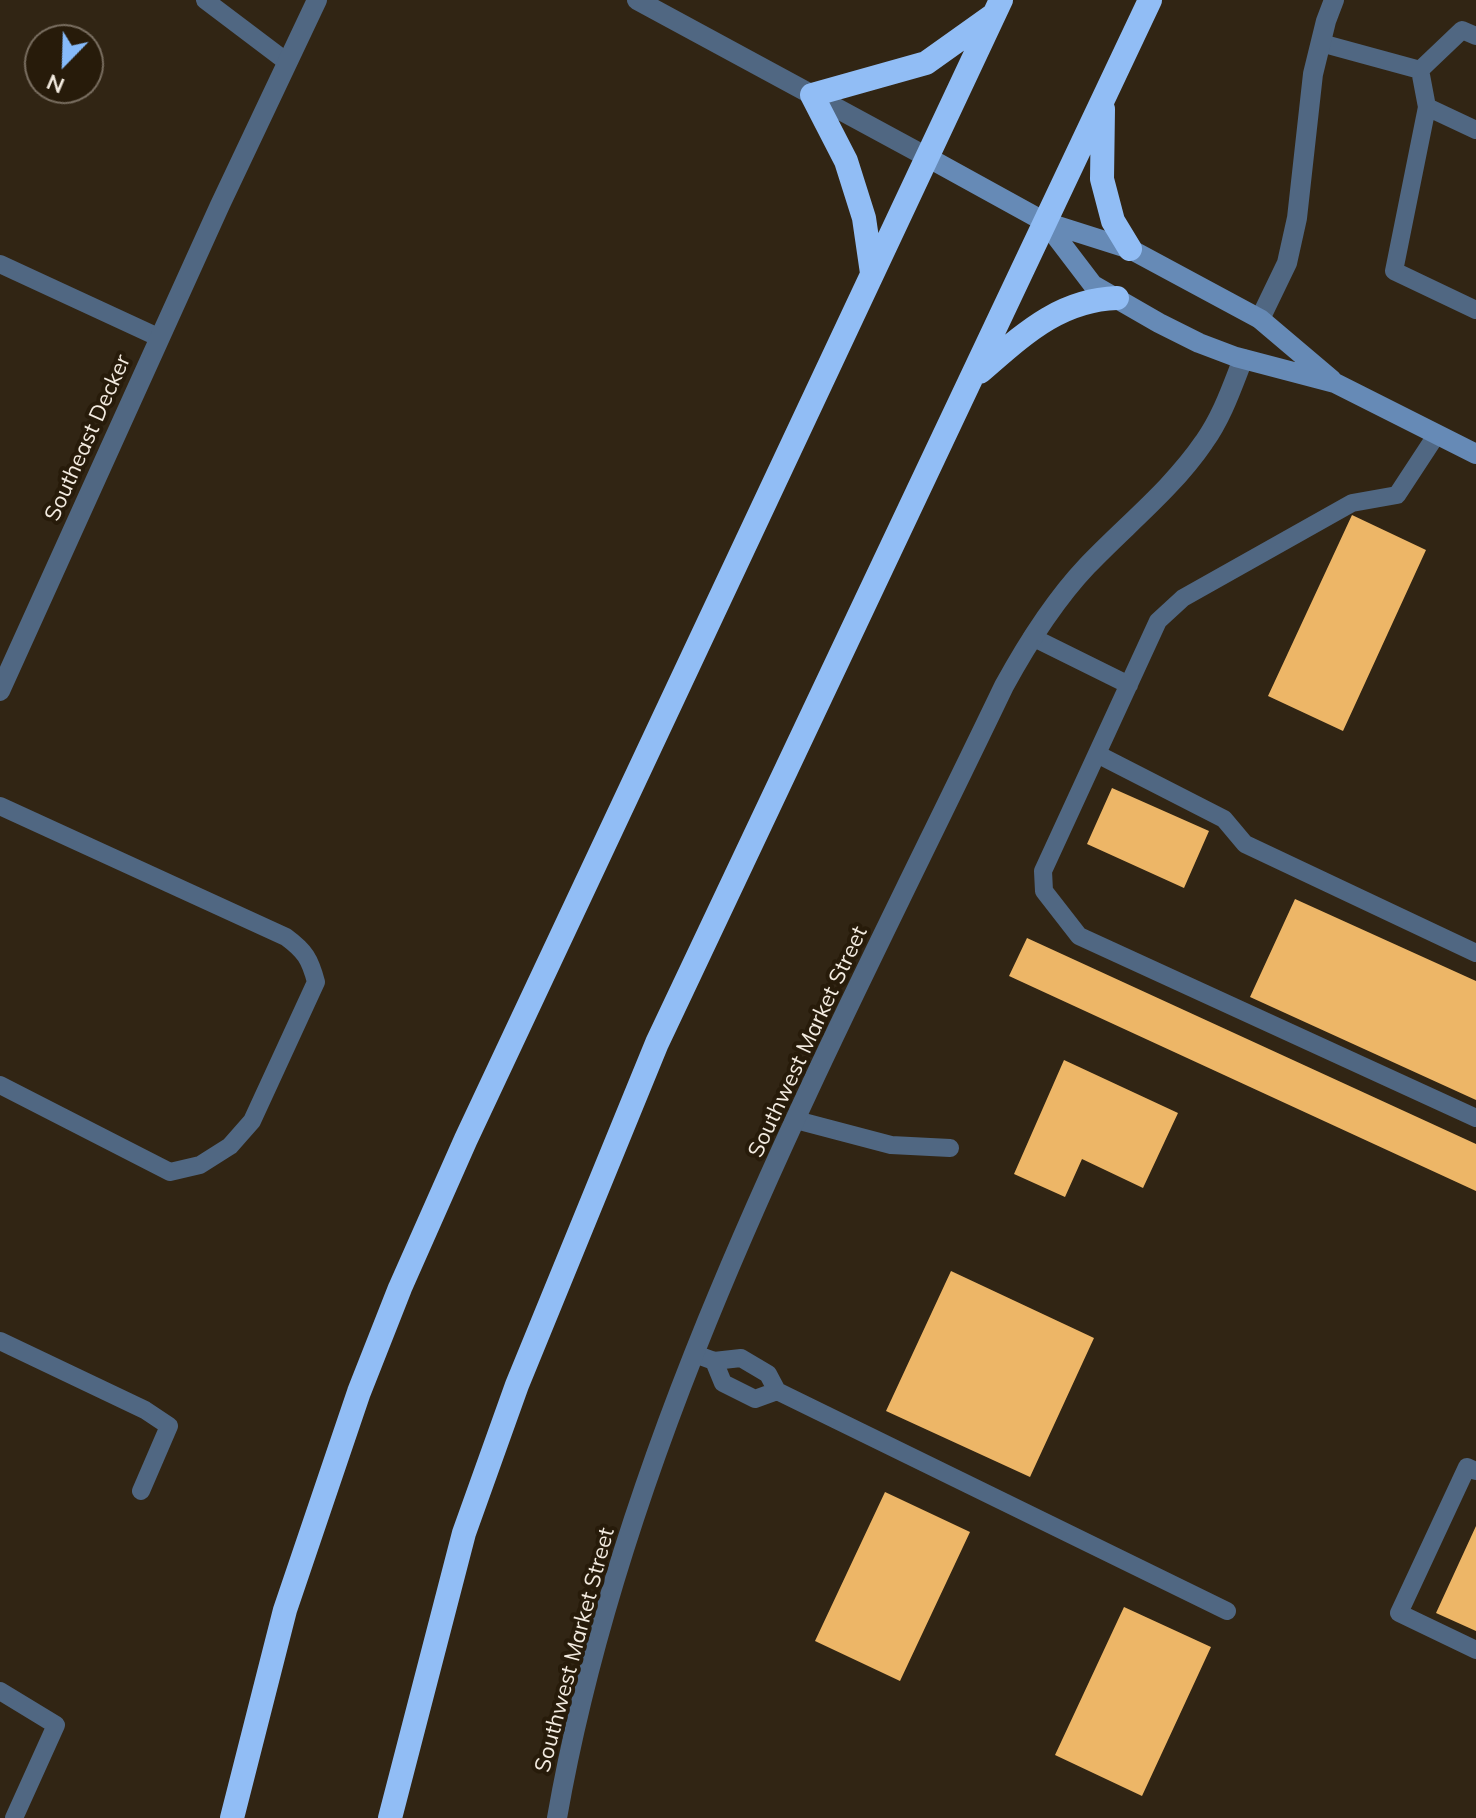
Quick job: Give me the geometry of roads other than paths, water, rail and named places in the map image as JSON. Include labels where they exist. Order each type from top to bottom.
[{"type":"highway","points":[[390,1818],[464,1533],[517,1385],[657,1043],[1150,0]]},
{"type":"highway","points":[[872,273],[864,218],[846,161],[812,95],[926,63],[998,7]]},
{"type":"highway","points":[[232,1818],[285,1610],[359,1392],[400,1288],[466,1139],[998,7]]},
{"type":"highway","points":[[1104,98],[1102,179],[1113,221],[1130,249]]},
{"type":"highway","points":[[972,378],[1039,322],[1092,299],[1117,298]]},
{"type":"main road","points":[[927,157],[1045,222],[1130,249],[1260,319],[1335,383]]},
{"type":"main road","points":[[1045,222],[1093,285],[1199,343],[1243,359],[1335,383],[1476,454]]},
{"type":"street","name":"Southeast Decker","points":[[0,691],[220,205],[317,0]]},
{"type":"street","points":[[637,0],[927,157]]},
{"type":"street","points":[[1260,319],[1287,263],[1297,218],[1313,74],[1334,0]]},
{"type":"street","name":"Southwest Market Street","points":[[557,1818],[567,1760],[614,1585],[646,1487],[704,1358],[744,1235],[796,1120],[1004,686],[1032,637],[1086,567],[1151,503],[1204,442],[1222,410],[1243,359]]},
{"type":"lane","points":[[205,0],[287,62]]},
{"type":"lane","points":[[1420,70],[1462,30],[1476,36]]},
{"type":"lane","points":[[1321,43],[1420,70]]},
{"type":"lane","points":[[1420,70],[1427,107],[1394,271],[1476,310]]},
{"type":"lane","points":[[1427,107],[1476,130]]},
{"type":"lane","points":[[0,264],[160,338]]},
{"type":"lane","points":[[1437,434],[1397,495],[1352,503],[1183,598],[1158,621],[1043,871],[1044,891],[1079,936],[1476,1118]]},
{"type":"lane","points":[[1032,637],[1129,685]]},
{"type":"lane","points":[[1097,754],[1224,819],[1245,844],[1476,953]]},
{"type":"lane","points":[[0,806],[286,937],[303,950],[316,982],[252,1121],[230,1146],[200,1165],[170,1172],[0,1085]]},
{"type":"lane","points":[[796,1120],[891,1145],[950,1148]]},
{"type":"lane","points":[[0,1341],[145,1410],[169,1426],[141,1491]]},
{"type":"lane","points":[[704,1358],[723,1383],[755,1399],[777,1391]]},
{"type":"lane","points":[[704,1358],[741,1358],[768,1374],[777,1391],[1227,1611]]},
{"type":"lane","points":[[1476,1471],[1467,1467],[1399,1613],[1476,1650]]},
{"type":"lane","points":[[0,1691],[56,1725],[14,1818]]}]
